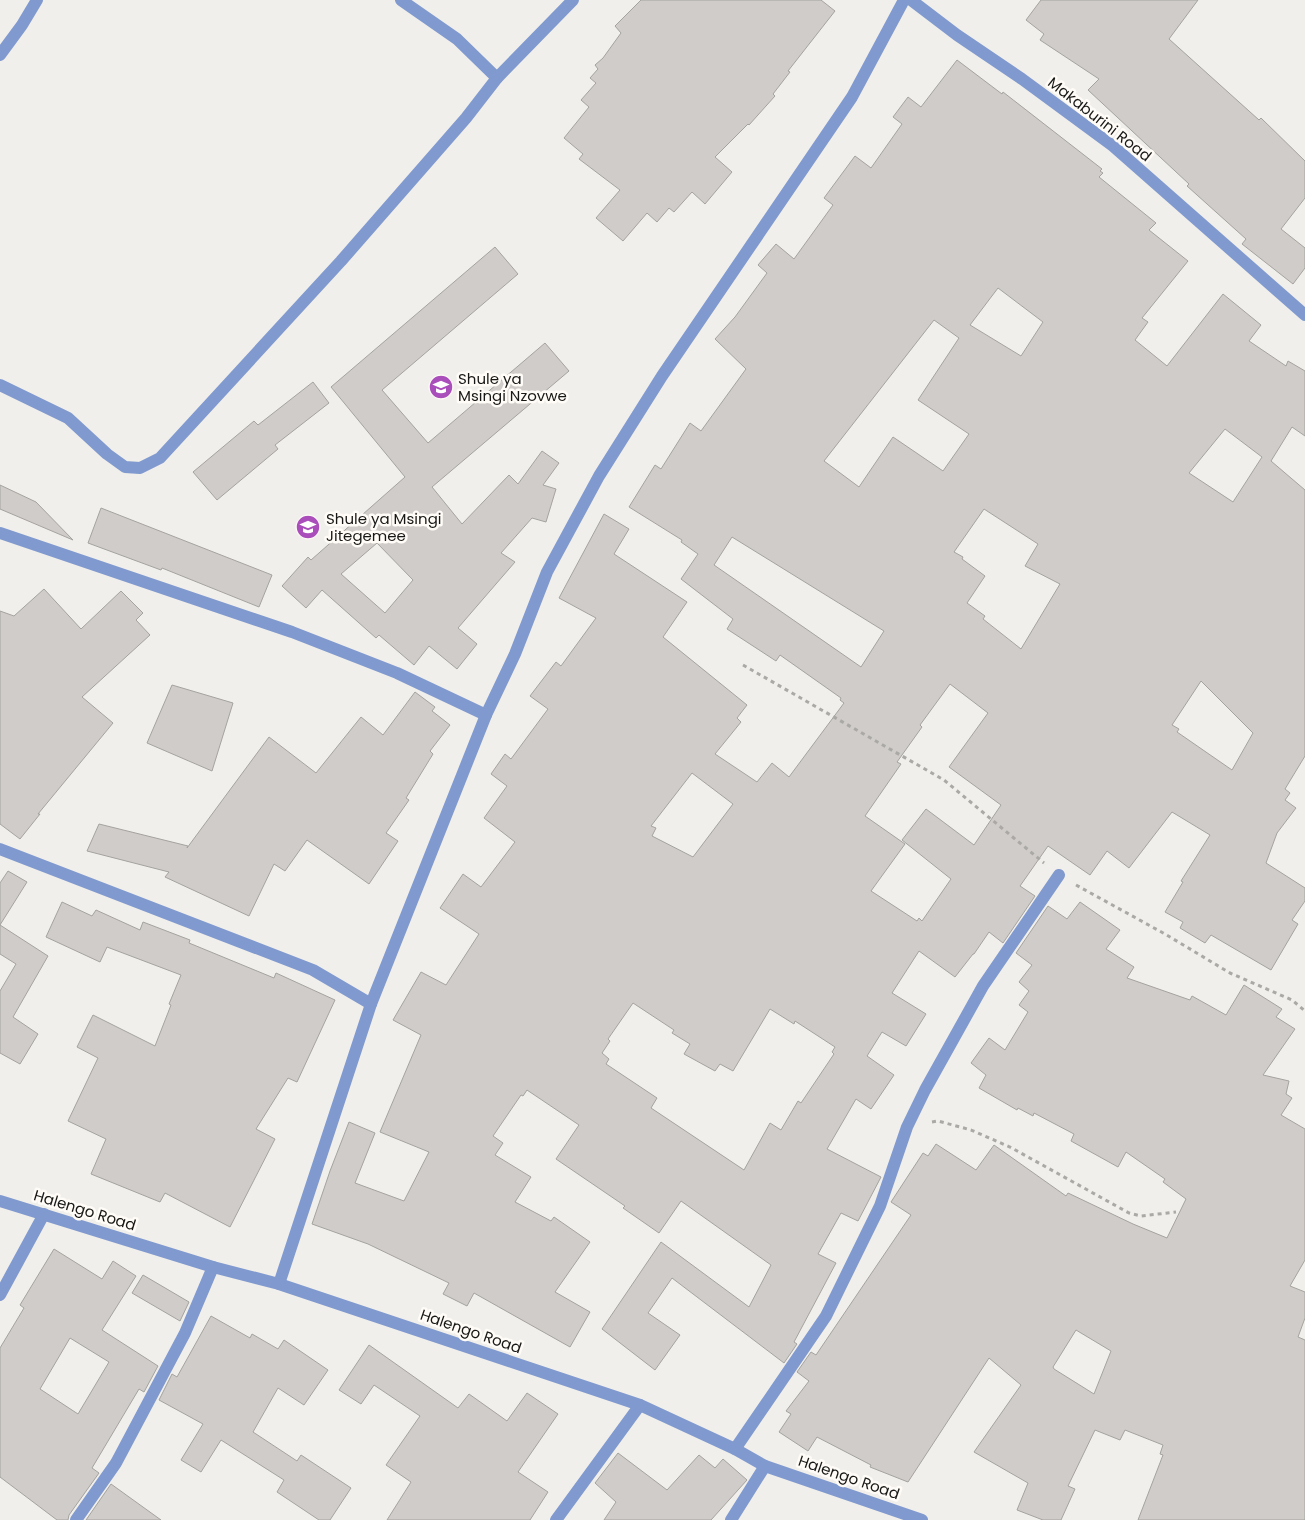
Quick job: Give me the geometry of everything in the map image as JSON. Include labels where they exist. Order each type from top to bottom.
[{"type":"street","points":[[0,54],[22,25],[37,0]]},
{"type":"street","points":[[402,0],[457,39],[497,78]]},
{"type":"street","points":[[0,385],[68,418],[107,454],[126,467],[140,468],[160,458],[341,261],[466,118],[497,78],[573,0]]},
{"type":"street","points":[[279,1284],[370,1004],[486,715],[515,654],[547,572],[599,476],[662,376],[852,97],[904,0]]},
{"type":"street","name":"Makaburini Road","points":[[911,0],[1113,146],[1305,315]]},
{"type":"street","points":[[0,533],[292,632],[397,673],[486,715]]},
{"type":"street","points":[[0,850],[313,970],[370,1004]]},
{"type":"street","points":[[735,1449],[826,1316],[880,1206],[907,1127],[925,1090],[983,986],[1059,875]]},
{"type":"street","name":"Halengo Road","points":[[0,1201],[213,1267],[279,1284],[640,1405],[735,1449],[765,1466],[922,1520]]},
{"type":"street","points":[[0,1295],[44,1214]]},
{"type":"street","points":[[76,1520],[116,1463],[185,1333],[213,1267]]},
{"type":"street","points":[[556,1520],[640,1405]]},
{"type":"street","points":[[731,1520],[765,1466]]},
{"type":"path","points":[[743,665],[944,780],[1059,875],[1230,972],[1292,1000],[1305,1011]]},
{"type":"path","points":[[907,1127],[938,1121],[971,1130],[1010,1147],[1129,1213],[1141,1216],[1176,1212]]},
{"type":"building","points":[[641,0],[821,0],[835,11],[788,71],[790,72],[773,94],[775,96],[749,125],[715,157],[732,172],[705,204],[692,192],[674,212],[669,208],[657,222],[647,213],[623,241],[596,218],[620,190],[579,159],[583,154],[564,138],[589,107],[581,100],[596,83],[590,78],[598,69],[595,65],[603,58],[621,33],[615,26]]},
{"type":"building","points":[[1041,0],[1198,0],[1169,39],[1259,120],[1261,118],[1305,161],[1305,198],[1281,229],[1305,248],[1305,268],[1293,284],[1242,244],[1246,239],[1187,186],[1189,184],[1088,90],[1099,79],[1040,40],[1044,34],[1026,20]]},
{"type":"building","points":[[957,60],[1002,94],[1003,92],[1102,169],[1100,171],[1103,173],[1099,177],[1156,223],[1149,230],[1188,261],[1142,318],[1148,322],[1135,340],[1167,366],[1223,294],[1261,325],[1249,341],[1286,366],[1288,361],[1305,371],[1305,436],[1292,427],[1271,461],[1305,490],[1305,756],[1285,789],[1290,793],[1285,800],[1296,808],[1277,833],[1266,863],[1305,888],[1305,901],[1292,920],[1298,924],[1271,970],[1211,935],[1205,943],[1180,928],[1183,922],[1165,912],[1183,882],[1181,881],[1210,835],[1172,812],[1129,868],[1107,851],[1090,875],[1048,846],[1020,886],[1035,896],[1003,943],[989,932],[955,977],[919,951],[892,993],[926,1014],[906,1046],[882,1032],[867,1056],[894,1075],[871,1109],[856,1099],[827,1149],[881,1177],[858,1221],[841,1213],[818,1254],[836,1263],[794,1342],[797,1344],[784,1363],[672,1278],[648,1313],[680,1335],[655,1370],[602,1329],[661,1242],[749,1307],[771,1265],[681,1201],[659,1233],[623,1208],[625,1206],[556,1159],[579,1125],[527,1090],[523,1096],[521,1095],[493,1136],[503,1143],[495,1155],[531,1177],[515,1202],[551,1221],[554,1217],[590,1242],[555,1292],[590,1312],[570,1347],[474,1293],[467,1306],[443,1294],[449,1283],[368,1244],[312,1224],[349,1122],[375,1133],[355,1183],[404,1201],[429,1152],[380,1132],[421,1035],[393,1020],[421,972],[446,985],[479,934],[440,908],[463,874],[481,887],[515,842],[484,818],[507,786],[491,774],[505,754],[511,759],[548,709],[530,696],[556,662],[561,666],[596,618],[559,598],[604,514],[629,529],[614,554],[687,602],[663,637],[747,705],[737,718],[741,722],[715,754],[757,782],[772,763],[789,777],[844,703],[840,700],[841,698],[780,655],[776,661],[727,629],[733,619],[681,579],[698,554],[681,542],[682,540],[629,507],[655,465],[661,469],[690,423],[701,431],[746,369],[715,339],[735,317],[767,273],[758,265],[776,244],[794,259],[833,205],[824,198],[855,156],[871,168],[902,124],[893,117],[908,97],[921,107]],"holes":[[[998,288],[1043,322],[1021,356],[970,325]],[[934,320],[959,338],[918,400],[969,434],[943,471],[893,437],[859,487],[824,461]],[[1225,429],[1262,457],[1233,502],[1189,473]],[[984,509],[1038,544],[1025,566],[1060,584],[1021,649],[983,619],[985,616],[967,603],[985,576],[962,559],[963,557],[954,552]],[[732,537],[884,631],[861,667],[714,565]],[[1201,681],[1253,733],[1232,770],[1177,732],[1179,729],[1172,725]],[[950,684],[988,713],[949,767],[1001,805],[974,845],[926,809],[902,840],[951,879],[922,921],[919,918],[917,921],[871,891],[905,844],[865,816],[901,764],[897,762],[922,727],[920,725]],[[692,773],[733,804],[693,857],[652,836],[656,828],[651,826]],[[633,1003],[674,1030],[672,1033],[690,1044],[684,1054],[715,1071],[720,1064],[733,1071],[770,1009],[794,1024],[795,1021],[835,1047],[832,1052],[834,1054],[801,1103],[798,1101],[781,1130],[770,1123],[744,1170],[651,1108],[657,1098],[606,1064],[609,1059],[602,1053],[610,1041],[608,1039]]]},
{"type":"building","points":[[495,247],[518,274],[382,390],[428,443],[545,343],[569,371],[432,487],[462,524],[509,475],[518,484],[542,451],[559,463],[543,485],[556,489],[546,522],[532,518],[501,553],[515,562],[458,628],[477,644],[457,669],[429,646],[414,665],[379,635],[376,638],[322,590],[306,608],[282,586],[308,557],[311,560],[405,477],[331,387]],"holes":[[[377,543],[413,580],[385,613],[341,574]]]},
{"type":"building","points":[[313,382],[329,403],[275,445],[278,449],[217,500],[193,472],[254,421],[258,425]]},
{"type":"building","points":[[0,485],[36,502],[73,540],[0,509]]},
{"type":"building","points":[[101,508],[272,575],[259,607],[162,568],[161,570],[88,543]]},
{"type":"building","points":[[44,589],[81,629],[121,591],[143,613],[136,620],[150,635],[82,697],[113,723],[38,814],[40,814],[20,839],[0,824],[0,611],[14,616]]},
{"type":"building","points":[[172,685],[233,703],[212,771],[147,743]]},
{"type":"building","points":[[415,692],[435,707],[432,711],[450,725],[430,751],[433,754],[406,798],[409,800],[386,833],[398,841],[369,884],[307,840],[285,871],[274,864],[249,916],[165,877],[169,872],[87,851],[99,824],[188,846],[187,848],[269,737],[316,773],[361,717],[383,735]]},
{"type":"building","points":[[8,871],[27,882],[0,925],[0,883]]},
{"type":"building","points":[[62,902],[92,916],[96,910],[140,930],[143,922],[190,940],[189,943],[274,978],[276,973],[335,1000],[297,1082],[288,1078],[256,1129],[275,1139],[230,1227],[165,1193],[160,1202],[91,1174],[106,1139],[68,1121],[98,1058],[77,1047],[93,1015],[155,1046],[181,975],[107,947],[100,962],[46,937]]},
{"type":"building","points":[[1080,902],[1120,930],[1106,949],[1134,967],[1127,978],[1190,1000],[1192,996],[1226,1015],[1244,985],[1282,1009],[1276,1017],[1295,1029],[1263,1075],[1289,1081],[1286,1094],[1292,1098],[1281,1115],[1305,1129],[1305,1260],[1290,1286],[1305,1292],[1305,1318],[1298,1337],[1305,1340],[1305,1520],[1138,1520],[1163,1455],[1160,1454],[1163,1445],[1125,1430],[1120,1440],[1095,1430],[1068,1486],[1075,1489],[1061,1520],[1043,1520],[1017,1510],[1028,1483],[974,1452],[1021,1385],[989,1358],[908,1482],[870,1467],[871,1465],[817,1437],[808,1451],[779,1432],[791,1414],[786,1411],[809,1381],[797,1372],[811,1352],[816,1355],[911,1215],[891,1202],[923,1153],[928,1156],[936,1144],[976,1170],[994,1145],[1066,1196],[1068,1193],[1167,1238],[1186,1199],[1163,1182],[1165,1179],[1126,1152],[1118,1167],[1071,1141],[1074,1134],[1034,1113],[1033,1116],[1018,1108],[1017,1110],[979,1088],[986,1075],[971,1063],[989,1038],[1005,1050],[1028,1012],[1019,1005],[1029,991],[1019,982],[1032,965],[1016,953],[1048,906],[1067,919]],"holes":[[[1076,1330],[1111,1351],[1094,1394],[1053,1367]]]},
{"type":"building","points":[[0,925],[48,956],[13,1017],[38,1034],[20,1064],[0,1053],[0,991],[16,964],[0,954]]},
{"type":"building","points":[[54,1249],[102,1279],[113,1261],[136,1276],[102,1330],[158,1366],[144,1392],[139,1389],[92,1468],[99,1473],[69,1515],[68,1520],[57,1520],[0,1477],[0,1348],[24,1308],[20,1305]],"holes":[[[70,1338],[109,1362],[78,1414],[40,1389]]]},
{"type":"building","points":[[143,1275],[189,1302],[180,1321],[132,1293]]},
{"type":"building","points":[[211,1316],[250,1338],[252,1334],[278,1349],[284,1340],[328,1370],[304,1405],[278,1388],[253,1432],[297,1461],[301,1455],[351,1488],[330,1520],[319,1520],[277,1492],[284,1480],[221,1440],[201,1472],[181,1460],[203,1424],[159,1400],[172,1374],[177,1377]]},
{"type":"building","points":[[369,1345],[458,1408],[469,1394],[507,1421],[527,1393],[558,1414],[518,1472],[548,1492],[530,1520],[387,1520],[411,1482],[386,1465],[420,1416],[374,1385],[361,1404],[339,1390]]},
{"type":"building","points":[[618,1453],[667,1490],[699,1455],[715,1468],[723,1459],[747,1480],[711,1520],[604,1520],[616,1502],[595,1483]]},
{"type":"building","points":[[111,1484],[161,1520],[86,1520]]},
{"type":"place","name":"Shule ya Msingi Nzovwe","points":[[441,387]]},
{"type":"place","name":"Shule ya Msingi Jitegemee","points":[[308,527]]}]
